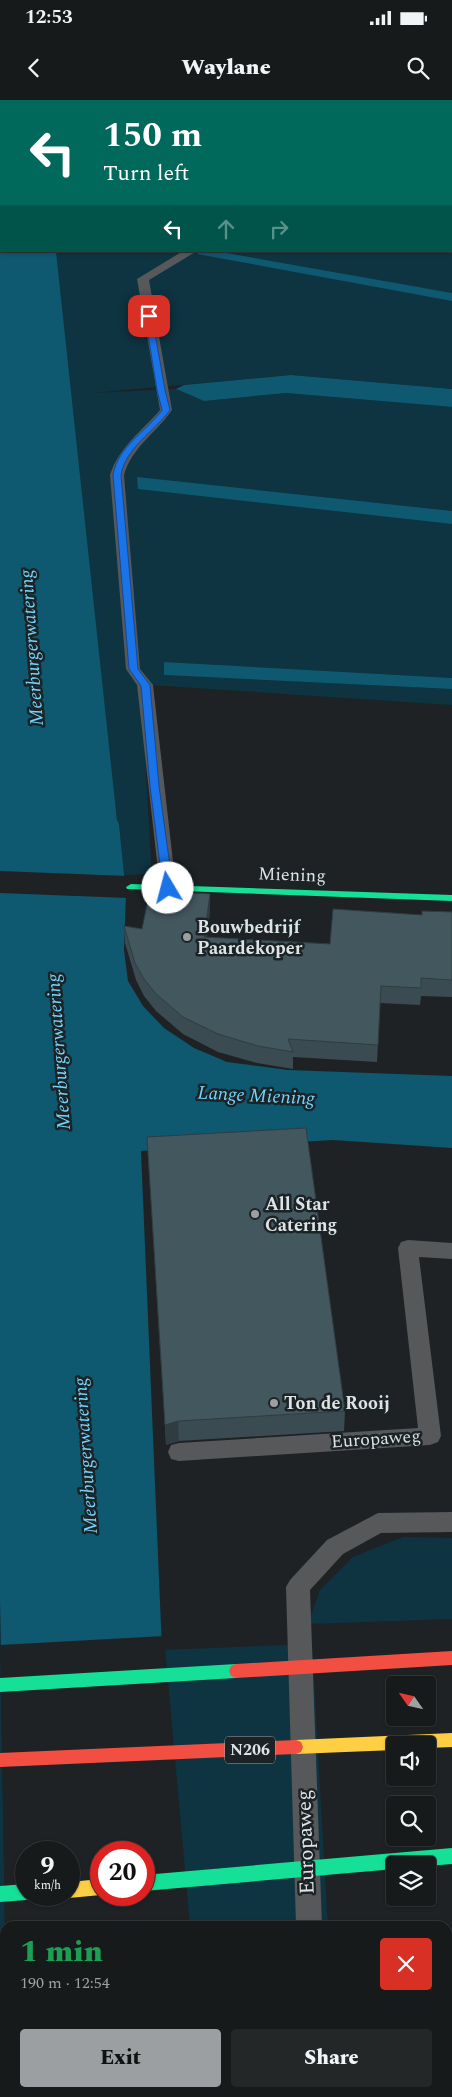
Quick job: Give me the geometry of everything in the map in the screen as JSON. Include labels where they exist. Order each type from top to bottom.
[{"type":"street","name":"Miening","points":[[131,887],[452,898]]},
{"type":"street","points":[[0,1685],[452,1658]]},
{"type":"street","name":"N206","points":[[0,1760],[452,1740]]},
{"type":"street","points":[[155,1882],[452,1856]]},
{"type":"street","points":[[0,1894],[15,1893]]},
{"type":"lane","points":[[168,888],[154,786],[145,685],[133,669],[117,475],[119,463],[126,452],[157,423],[166,410],[143,278],[190,252]]},
{"type":"lane","name":"Europaweg","points":[[179,1452],[430,1436],[408,1248],[452,1251]]},
{"type":"lane","name":"Europaweg","points":[[308,1921],[298,1587],[335,1547],[378,1523],[452,1522]]},
{"type":"shaded area","points":[[56,252],[452,252],[452,389],[291,375],[92,393],[176,389],[204,401],[286,393],[452,407],[452,678],[164,662],[164,675],[452,689],[452,705],[150,685],[140,671],[152,874],[124,875]]},
{"type":"shaded area","points":[[403,1537],[452,1538],[452,1619],[308,1624],[320,1590],[353,1557]]},
{"type":"shaded area","points":[[0,1601],[5,1921],[0,1921]]},
{"type":"shaded area","points":[[312,1644],[328,1921],[187,1921],[162,1650]]},
{"type":"water","points":[[0,252],[56,252],[126,894],[124,950],[128,981],[143,1006],[164,1028],[194,1048],[227,1062],[288,1070],[452,1076],[452,1148],[333,1140],[141,1151],[162,1650],[187,1921],[7,1921],[0,1601]]},
{"type":"water","points":[[200,252],[221,252],[452,293],[452,301],[197,254]]},
{"type":"water","points":[[291,375],[452,389],[452,407],[286,393],[204,401],[176,389],[184,385]]},
{"type":"water","points":[[137,477],[452,511],[452,524],[138,489]]},
{"type":"water","points":[[164,662],[452,678],[452,689],[164,675]]},
{"type":"pier","points":[[0,871],[127,876],[128,898],[0,893]]},
{"type":"pier","points":[[164,1636],[190,1921],[5,1921],[0,1645]]},
{"type":"building","points":[[150,890],[210,894],[204,937],[330,944],[333,909],[422,915],[422,911],[452,912],[452,980],[421,978],[421,988],[381,986],[378,1045],[288,1039],[293,1052],[258,1046],[218,1034],[183,1017],[156,994],[144,979],[135,963],[124,926],[142,929]]},
{"type":"building","points":[[306,1128],[345,1411],[178,1421],[165,1425],[147,1137]]},
{"type":"traffic: fast","points":[[131,887],[452,898]]},
{"type":"traffic: fast","points":[[0,1685],[236,1671]]},
{"type":"traffic: fast","points":[[155,1882],[452,1856]]},
{"type":"traffic: fast","points":[[0,1894],[15,1893]]},
{"type":"traffic: slow","points":[[296,1747],[452,1740]]},
{"type":"traffic: slow","points":[[80,1889],[90,1888]]},
{"type":"traffic: jam","points":[[236,1671],[452,1658]]},
{"type":"traffic: jam","points":[[0,1760],[296,1747]]},
{"type":"place","name":"Bouwbedrijf Paardekoper","points":[[187,937]]},
{"type":"place","name":"All Star Catering","points":[[255,1214]]},
{"type":"place","name":"Ton de Rooij","points":[[274,1403]]},
{"type":"route","points":[[149,316],[166,410],[157,423],[126,452],[119,463],[117,475],[133,669],[145,685],[154,786],[168,888]]},
{"type":"water label","name":"Meerburgerwatering","points":[[32,648]]},
{"type":"water label","name":"Meerburgerwatering","points":[[59,1052]]},
{"type":"water label","name":"Lange Miening","points":[[256,1096]]},
{"type":"water label","name":"Meerburgerwatering","points":[[86,1456]]}]
